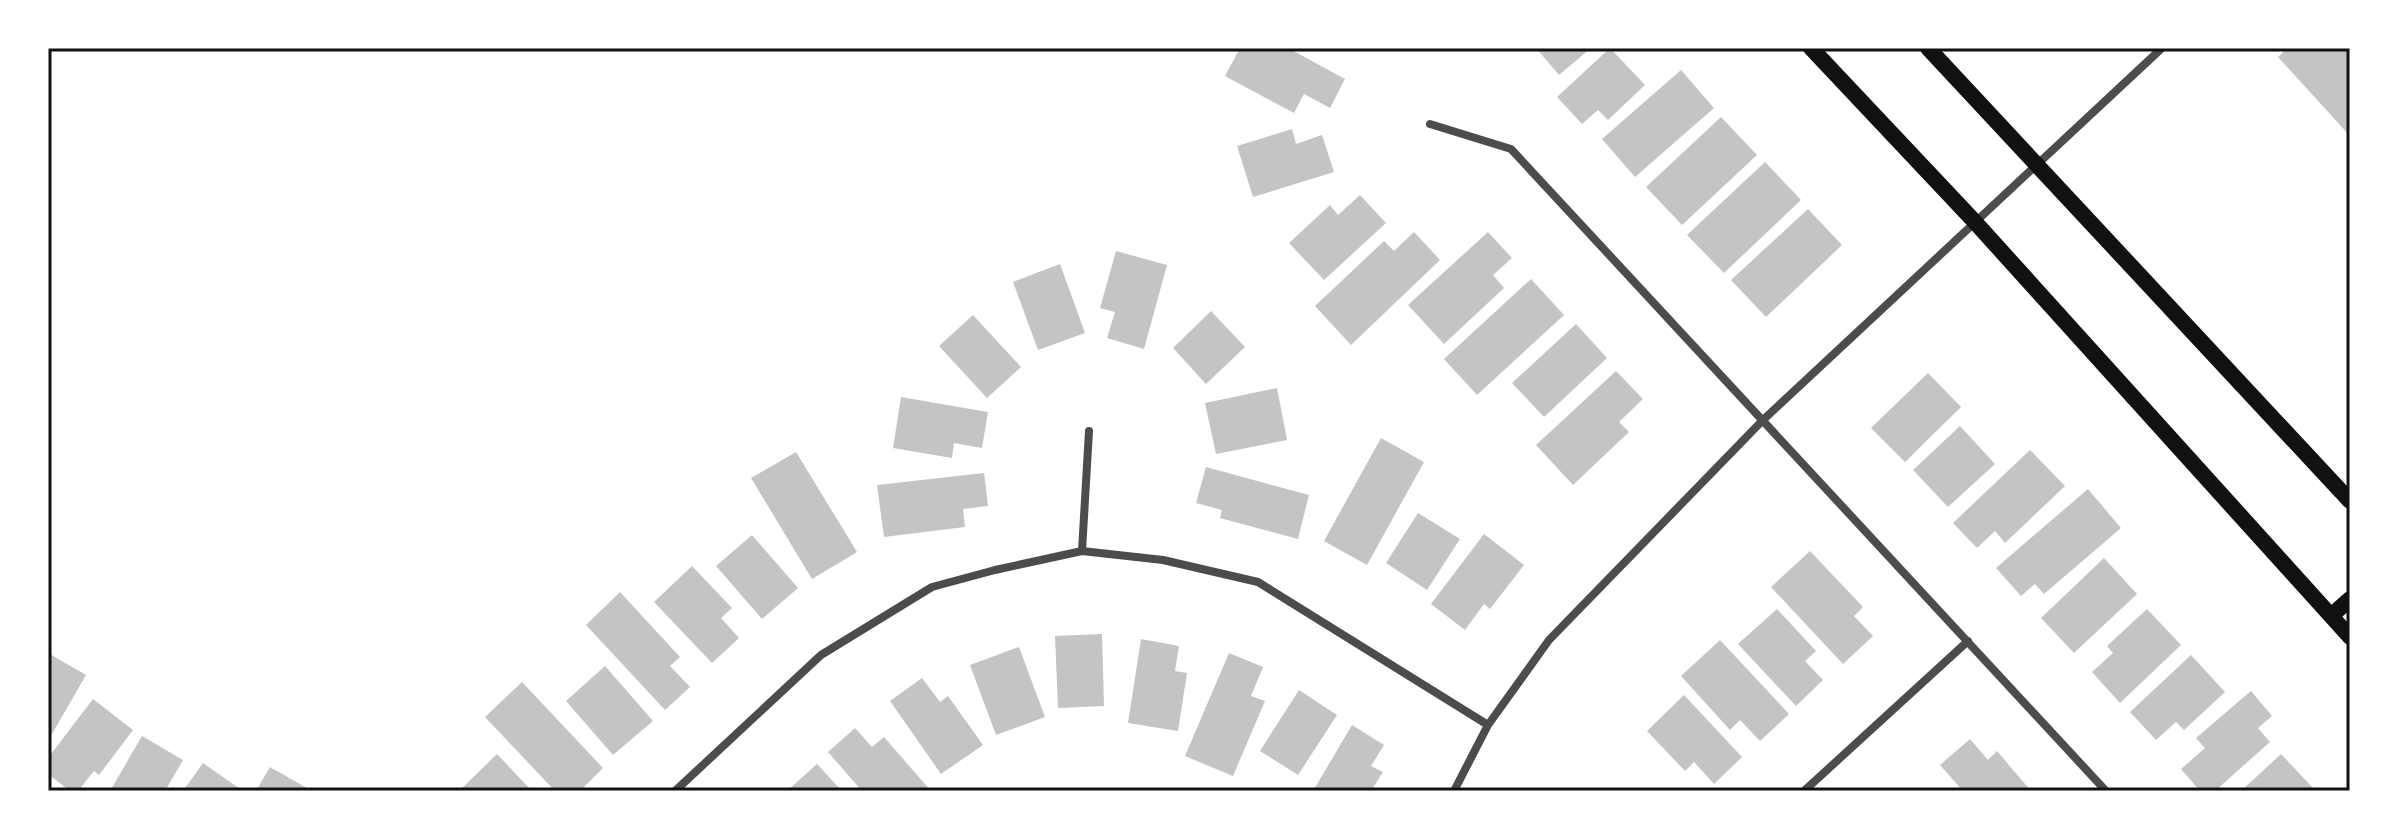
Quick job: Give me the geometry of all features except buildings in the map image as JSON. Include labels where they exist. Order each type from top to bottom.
[{"type":"main road","points":[[1811,48],[1975,222],[2350,637]]},
{"type":"main road","points":[[1928,48],[2350,501]]},
{"type":"main road","points":[[2331,616],[2350,599]]},
{"type":"street","points":[[1454,791],[1488,725],[1549,640],[1763,420],[2162,48]]},
{"type":"street","points":[[1430,124],[1511,149],[2106,791]]},
{"type":"street","points":[[1082,551],[1089,431]]},
{"type":"street","points":[[675,791],[821,655],[932,587],[1082,551],[1163,560],[1258,582],[1488,725]]},
{"type":"street","points":[[1804,791],[1968,641]]}]
